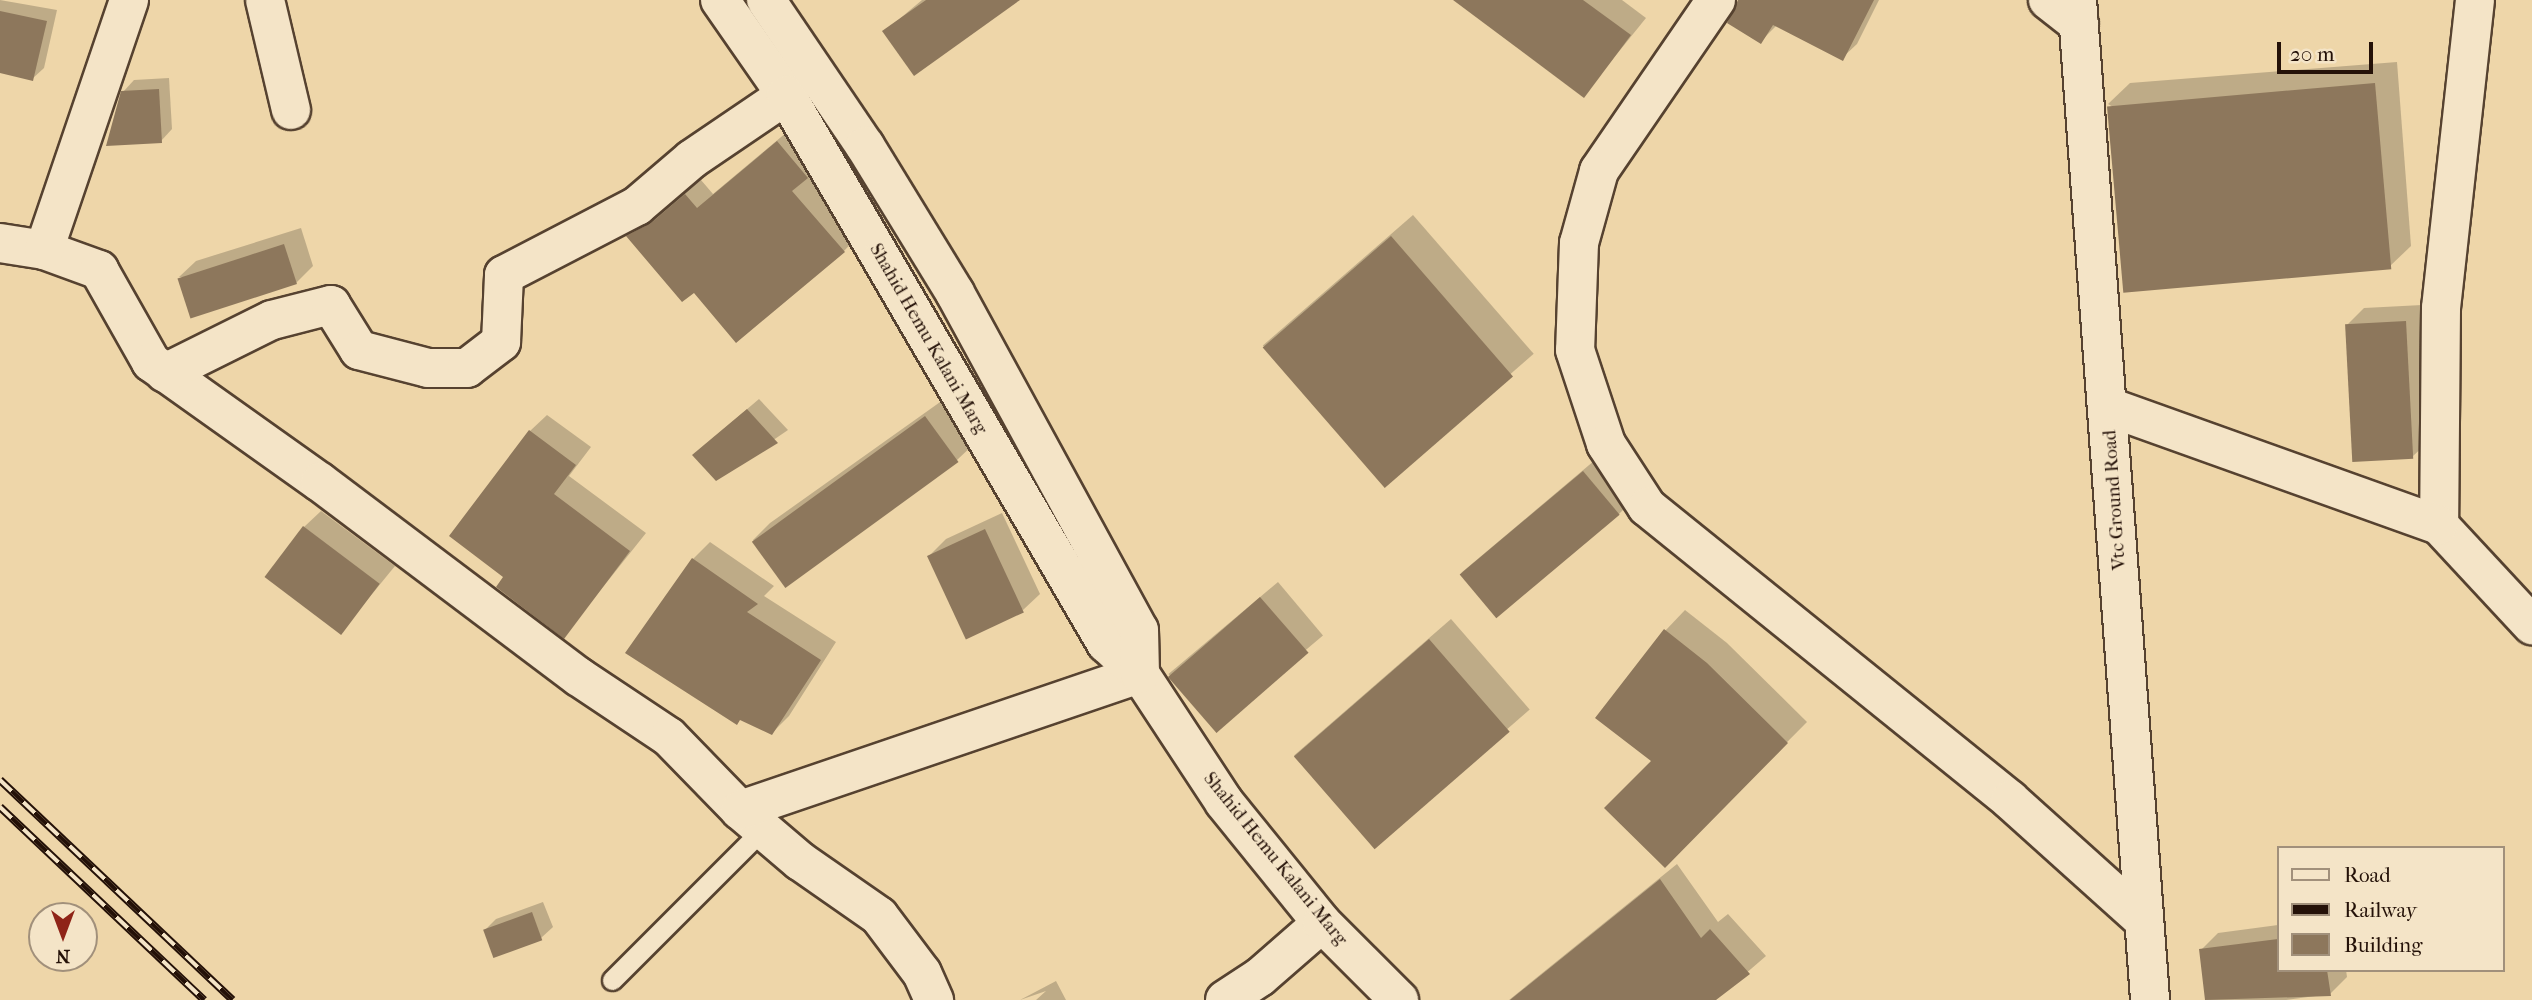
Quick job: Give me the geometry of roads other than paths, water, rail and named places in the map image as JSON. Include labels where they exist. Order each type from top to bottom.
[{"type":"street","points":[[44,250],[130,0]]},
{"type":"street","points":[[265,0],[290,110]]},
{"type":"street","name":"Shahid Hemu Kalani Marg","points":[[720,0],[786,95],[1106,643],[1140,674],[1224,802],[1322,923],[1399,1000]]},
{"type":"street","points":[[752,820],[1140,674],[1139,630],[955,293],[864,146],[766,0]]},
{"type":"street","points":[[1716,0],[1599,171],[1578,243],[1576,350],[1605,444],[1647,507],[2010,800],[2141,918]]},
{"type":"street","points":[[2048,0],[2078,12]]},
{"type":"street","points":[[2439,524],[2441,307],[2475,0]]},
{"type":"street","name":"Vtc Ground Road","points":[[2078,12],[2109,407],[2141,918],[2150,1000]]},
{"type":"street","points":[[165,373],[272,320],[331,305],[359,350],[428,368],[467,368],[501,342],[504,275],[637,206],[692,159],[786,95]]},
{"type":"street","points":[[0,243],[44,250],[99,270],[151,362],[320,482],[579,677],[669,737],[752,820],[879,916],[922,973],[934,1000]]},
{"type":"street","points":[[2109,407],[2439,524],[2532,625]]},
{"type":"street","points":[[1225,1000],[1261,977],[1322,923]]},
{"type":"lane","points":[[612,980],[752,820]]},
{"type":"railway","points":[[0,780],[233,1000]]},
{"type":"railway","points":[[0,807],[204,1000]]}]
